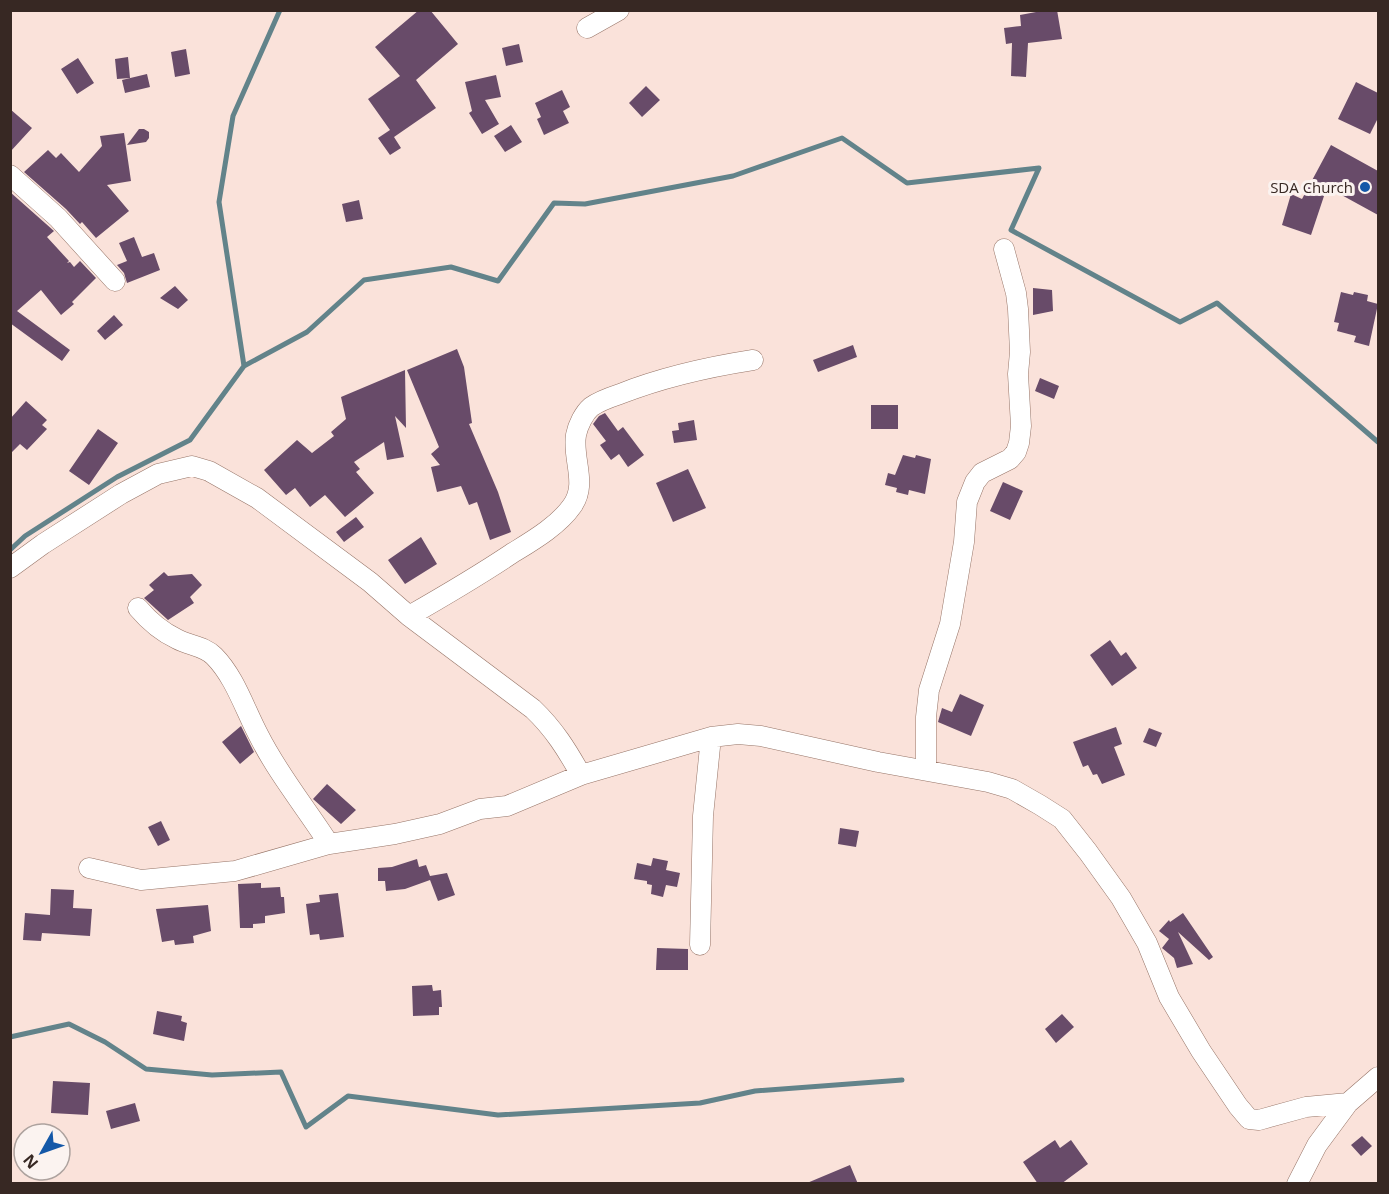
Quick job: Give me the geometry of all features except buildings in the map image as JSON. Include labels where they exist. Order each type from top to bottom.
[{"type":"street","points":[[586,28],[619,10]]},
{"type":"street","points":[[10,175],[58,218],[115,281]]},
{"type":"street","points":[[926,770],[926,717],[929,690],[950,624],[964,542],[967,502],[975,482],[982,473],[1010,459],[1019,443],[1021,426],[1018,309],[1004,249]]},
{"type":"street","points":[[409,616],[469,582],[528,543],[555,524],[572,507],[580,485],[576,435],[584,416],[592,406],[651,383],[696,370],[753,360]]},
{"type":"street","points":[[10,568],[43,544],[158,474],[192,466],[209,471],[257,498],[370,582],[409,616],[533,709],[565,745],[581,775]]},
{"type":"street","points":[[138,608],[168,634],[204,648],[213,654],[221,664],[260,738],[328,844]]},
{"type":"street","points":[[89,868],[141,880],[235,871],[328,844],[396,834],[440,824],[480,809],[507,806],[581,775],[711,736],[738,734],[761,736],[988,782],[1012,789],[1062,819],[1120,898],[1147,943],[1169,997],[1201,1051],[1249,1119],[1259,1120],[1306,1107],[1348,1103]]},
{"type":"street","points":[[700,945],[703,816],[711,736]]},
{"type":"street","points":[[1297,1184],[1317,1145],[1348,1103],[1378,1077]]},
{"type":"waterway","points":[[10,550],[25,536],[117,477],[190,440],[244,366],[219,202],[233,116],[280,10]]},
{"type":"waterway","points":[[244,366],[307,332],[364,280],[451,267],[498,281],[554,203],[585,204],[733,176],[842,138],[907,183],[1039,168],[1011,230],[1180,322],[1217,303],[1378,442]]},
{"type":"waterway","points":[[10,1037],[69,1024],[105,1042],[146,1069],[212,1075],[281,1072],[306,1127],[348,1096],[498,1115],[700,1103],[755,1091],[902,1080]]},
{"type":"place","name":"SDA Church","points":[[1365,187]]}]
